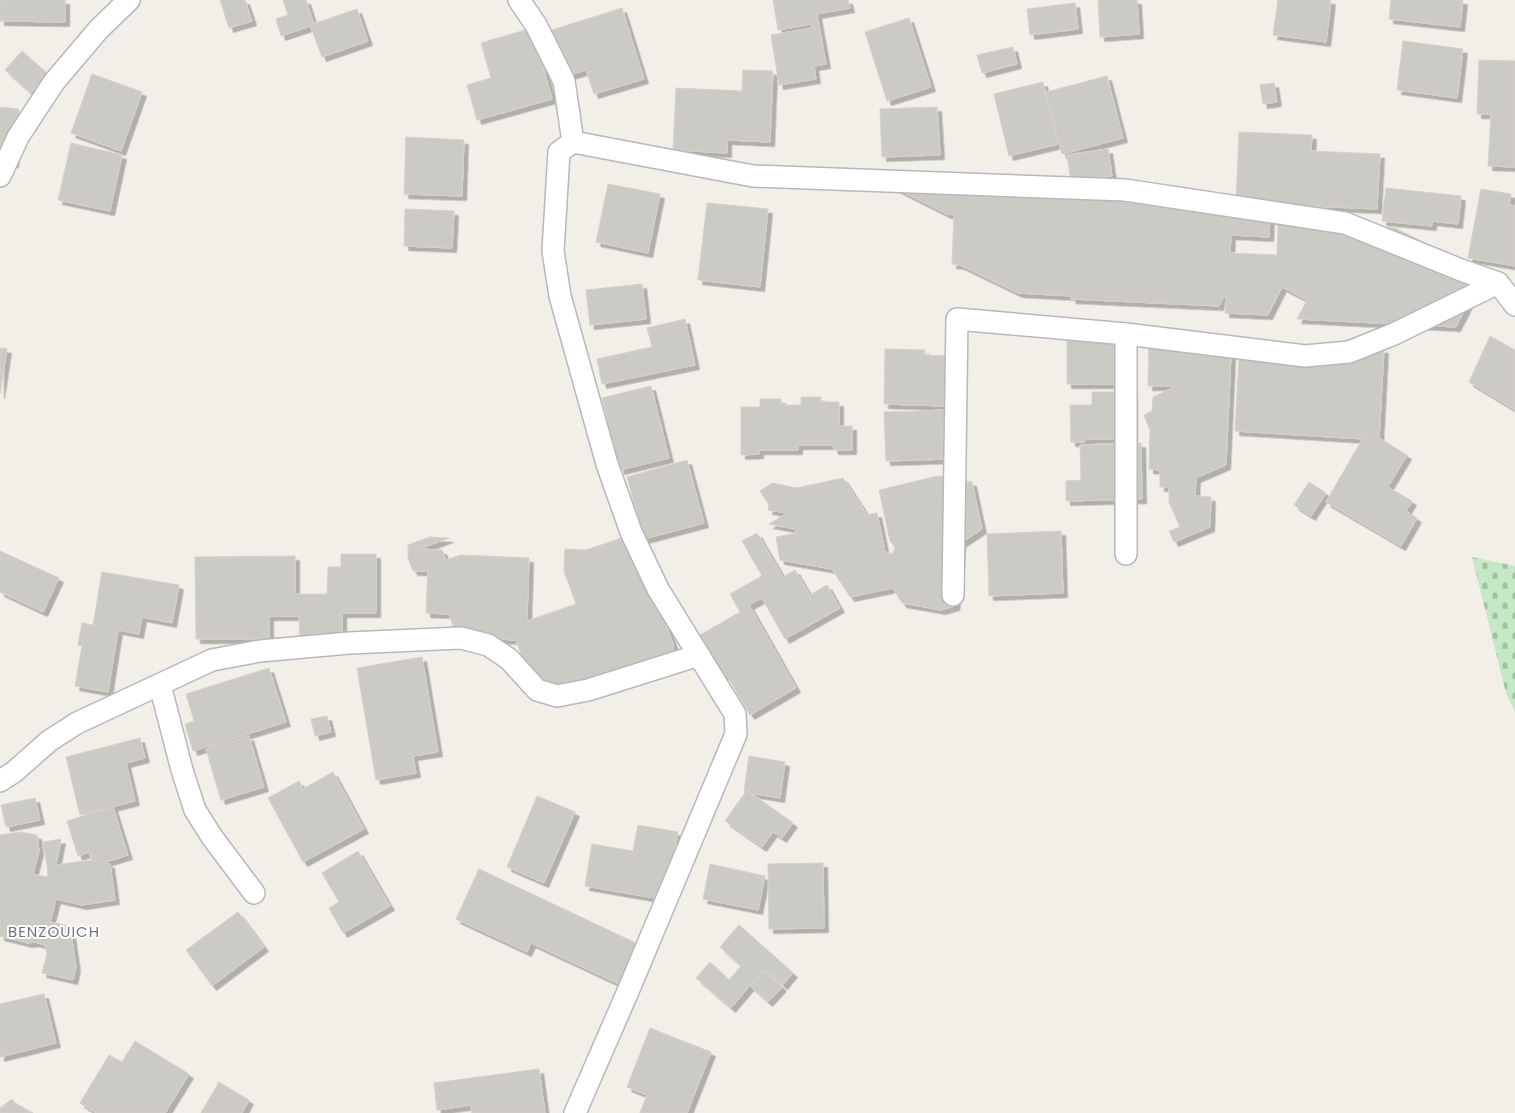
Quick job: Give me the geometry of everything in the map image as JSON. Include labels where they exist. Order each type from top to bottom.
[{"type":"street","points":[[0,176],[18,137],[54,82],[99,29],[129,0]]},
{"type":"street","points":[[520,0],[536,25],[564,81],[573,142]]},
{"type":"street","points":[[575,1113],[736,734],[735,714],[658,589],[631,532],[607,464],[560,296],[553,251],[559,152],[573,142],[752,176],[1125,190],[1345,223],[1498,284],[1515,305]]},
{"type":"street","points":[[953,595],[957,320],[1126,334],[1305,356],[1349,352],[1394,334],[1498,284]]},
{"type":"street","points":[[1126,334],[1126,554]]},
{"type":"street","points":[[0,781],[14,772],[49,741],[77,723],[212,660],[260,651],[461,638],[488,645],[509,659],[537,690],[557,696],[588,690],[699,655]]},
{"type":"street","points":[[160,685],[182,770],[195,810],[212,837],[254,893]]},
{"type":"green space","points":[[1472,557],[1515,566],[1515,712],[1506,693]]},
{"type":"building","points":[[0,0],[65,0],[65,22],[0,21]]},
{"type":"building","points":[[220,0],[245,0],[252,21],[229,28]]},
{"type":"building","points":[[283,0],[306,0],[314,25],[281,36],[276,19],[288,15]]},
{"type":"building","points":[[773,0],[848,0],[850,8],[817,14],[826,64],[814,66],[816,79],[779,85],[771,35],[812,28],[812,24],[778,30]]},
{"type":"building","points":[[1098,0],[1137,0],[1139,34],[1100,37]]},
{"type":"building","points":[[1278,0],[1331,0],[1326,42],[1273,35]]},
{"type":"building","points":[[1391,0],[1463,0],[1460,27],[1389,19]]},
{"type":"building","points":[[1075,3],[1078,29],[1030,35],[1027,9]]},
{"type":"building","points":[[622,8],[644,79],[594,94],[586,70],[566,76],[552,30]]},
{"type":"building","points":[[357,9],[368,41],[322,57],[310,25]]},
{"type":"building","points":[[909,18],[931,87],[887,101],[865,32]]},
{"type":"building","points":[[532,28],[552,99],[477,120],[467,85],[491,78],[481,43]]},
{"type":"building","points":[[1403,41],[1463,49],[1457,98],[1397,90]]},
{"type":"building","points":[[1013,47],[1017,64],[982,73],[977,55]]},
{"type":"building","points":[[22,51],[48,74],[31,93],[5,70]]},
{"type":"building","points":[[1479,60],[1515,61],[1515,167],[1488,166],[1491,114],[1477,114]]},
{"type":"building","points":[[743,70],[773,71],[770,142],[727,140],[727,153],[673,150],[676,88],[742,91]]},
{"type":"building","points":[[92,74],[142,92],[121,151],[71,133]]},
{"type":"building","points":[[1107,76],[1123,138],[1062,154],[1046,92]]},
{"type":"building","points":[[1043,82],[1058,144],[1009,156],[994,94]]},
{"type":"building","points":[[1274,83],[1277,102],[1263,104],[1260,85]]},
{"type":"building","points":[[0,107],[19,109],[14,163],[0,162]]},
{"type":"building","points":[[937,107],[940,155],[882,157],[880,109]]},
{"type":"building","points":[[1239,132],[1312,135],[1311,151],[1380,154],[1377,209],[1236,203]]},
{"type":"building","points":[[406,137],[464,140],[462,196],[404,194]]},
{"type":"building","points":[[71,143],[122,155],[110,211],[58,200]]},
{"type":"building","points":[[1108,149],[1112,176],[1071,182],[1067,155]]},
{"type":"building","points":[[608,184],[660,194],[648,253],[596,242]]},
{"type":"building","points":[[889,185],[1241,202],[1270,216],[1269,237],[1231,235],[1230,253],[1277,255],[1278,223],[1395,228],[1484,272],[1456,327],[1297,319],[1307,300],[1282,287],[1268,315],[1225,313],[1226,293],[1219,306],[1071,299],[1072,296],[1018,293],[960,265],[952,264],[954,215],[947,214]]},
{"type":"building","points":[[1386,188],[1461,196],[1458,224],[1432,221],[1432,226],[1382,221]]},
{"type":"building","points":[[1481,189],[1511,194],[1509,205],[1515,206],[1515,266],[1468,258]]},
{"type":"building","points":[[707,203],[768,209],[760,287],[698,280]]},
{"type":"building","points":[[405,209],[454,211],[452,248],[404,246]]},
{"type":"building","points":[[642,284],[646,319],[590,325],[586,290]]},
{"type":"building","points":[[685,319],[695,365],[602,384],[597,359],[652,347],[647,328]]},
{"type":"building","points":[[1067,334],[1124,335],[1124,384],[1067,384]]},
{"type":"building","points":[[1490,336],[1515,350],[1515,410],[1469,382]]},
{"type":"building","points":[[1240,341],[1384,349],[1379,440],[1235,431]]},
{"type":"building","points":[[1149,342],[1231,355],[1226,465],[1196,478],[1195,496],[1211,497],[1210,527],[1174,542],[1169,531],[1180,527],[1169,502],[1169,487],[1160,487],[1160,470],[1149,469],[1150,430],[1144,415],[1152,411],[1153,397],[1176,386],[1148,386]]},
{"type":"building","points":[[0,348],[7,349],[0,394]]},
{"type":"building","points":[[885,349],[925,350],[924,355],[946,356],[945,406],[884,404]]},
{"type":"building","points":[[651,386],[669,458],[620,470],[602,398]]},
{"type":"building","points":[[1092,392],[1133,392],[1133,439],[1085,439],[1085,442],[1071,442],[1070,405],[1092,405]]},
{"type":"building","points":[[801,397],[821,397],[820,402],[839,402],[839,426],[852,426],[852,450],[834,450],[833,445],[798,445],[798,450],[759,450],[759,454],[741,455],[741,407],[760,407],[760,399],[781,399],[781,405],[801,405]]},
{"type":"building","points":[[949,410],[950,459],[886,461],[884,412]]},
{"type":"building","points":[[1367,431],[1407,455],[1388,487],[1412,501],[1406,511],[1417,518],[1401,546],[1326,502]]},
{"type":"building","points":[[1141,443],[1142,499],[1066,501],[1066,481],[1081,480],[1080,445]]},
{"type":"building","points":[[687,460],[704,523],[644,539],[627,477]]},
{"type":"building","points":[[938,476],[972,482],[982,529],[961,543],[955,606],[941,610],[902,603],[893,588],[850,597],[832,569],[780,560],[776,537],[797,533],[795,529],[769,524],[787,513],[768,510],[769,505],[760,491],[772,483],[797,488],[843,478],[867,515],[877,513],[885,552],[893,554],[895,547],[890,541],[879,490]]},
{"type":"building","points":[[1309,482],[1326,493],[1311,516],[1294,505]]},
{"type":"building","points":[[1061,531],[1063,593],[989,596],[987,534]]},
{"type":"building","points":[[636,533],[647,572],[673,644],[672,665],[536,697],[516,640],[457,637],[449,614],[426,613],[428,571],[413,571],[408,558],[408,545],[430,537],[449,538],[419,549],[442,550],[446,560],[461,555],[529,558],[527,621],[576,604],[564,571],[565,549],[586,550]]},
{"type":"building","points":[[757,533],[783,577],[795,570],[810,595],[827,585],[840,608],[785,639],[762,598],[749,605],[796,688],[750,715],[726,674],[718,679],[695,638],[740,612],[730,594],[762,576],[742,541]]},
{"type":"building","points":[[0,551],[59,578],[43,612],[0,592]]},
{"type":"building","points":[[341,554],[376,554],[376,613],[342,613],[342,643],[300,643],[299,616],[269,616],[269,639],[196,639],[195,557],[295,556],[295,594],[327,594],[328,567],[341,567]]},
{"type":"building","points":[[102,572],[179,585],[172,623],[142,617],[139,634],[118,630],[108,692],[75,686],[82,646],[78,645],[82,623],[93,625]]},
{"type":"building","points":[[422,657],[438,752],[413,756],[416,773],[376,780],[357,668]]},
{"type":"building","points":[[269,668],[286,722],[193,751],[185,724],[194,721],[186,694]]},
{"type":"building","points":[[327,716],[331,732],[315,736],[311,719]]},
{"type":"building","points":[[249,736],[264,787],[221,800],[206,749]]},
{"type":"building","points":[[140,738],[145,758],[126,763],[135,801],[80,815],[66,757]]},
{"type":"building","points":[[749,756],[785,762],[780,798],[744,792]]},
{"type":"building","points":[[333,772],[364,829],[303,862],[268,798],[299,781],[303,789]]},
{"type":"building","points":[[747,790],[793,823],[782,838],[773,832],[762,847],[725,821]]},
{"type":"building","points":[[537,796],[575,812],[544,883],[507,867]]},
{"type":"building","points":[[35,798],[40,820],[6,827],[1,805]]},
{"type":"building","points":[[113,807],[128,855],[93,866],[89,852],[78,856],[67,821]]},
{"type":"building","points":[[638,825],[678,832],[666,900],[585,886],[592,844],[633,851]]},
{"type":"building","points":[[21,832],[37,835],[39,851],[33,874],[47,877],[48,872],[43,842],[61,839],[56,865],[91,860],[110,864],[115,900],[82,905],[56,899],[50,922],[70,926],[76,967],[73,980],[42,973],[47,954],[45,945],[0,936],[0,835]]},
{"type":"building","points":[[358,851],[390,906],[343,933],[329,908],[339,902],[322,873]]},
{"type":"building","points":[[823,863],[824,928],[769,929],[768,864]]},
{"type":"building","points":[[710,864],[765,876],[758,910],[703,899]]},
{"type":"building","points":[[479,869],[638,944],[619,984],[531,943],[527,952],[456,919]]},
{"type":"building","points":[[238,912],[264,947],[212,986],[186,950]]},
{"type":"building","points":[[739,925],[793,973],[783,985],[764,969],[731,1008],[696,978],[710,962],[729,980],[741,966],[720,947]]},
{"type":"building","points":[[764,970],[782,987],[768,1002],[750,986]]},
{"type":"building","points":[[44,994],[56,1043],[0,1057],[0,1004]]},
{"type":"building","points":[[650,1028],[711,1052],[687,1113],[640,1113],[647,1095],[627,1087]]},
{"type":"building","points":[[135,1041],[189,1074],[165,1113],[96,1113],[80,1103],[109,1055],[122,1062]]},
{"type":"building","points":[[539,1069],[545,1113],[472,1113],[471,1105],[437,1110],[434,1083]]},
{"type":"building","points":[[219,1082],[249,1100],[242,1113],[201,1113]]},
{"type":"building","points":[[12,1099],[15,1103],[33,1113],[0,1113],[0,1108]]},
{"type":"district","name":"BENZOUICH","points":[[54,931]]}]
